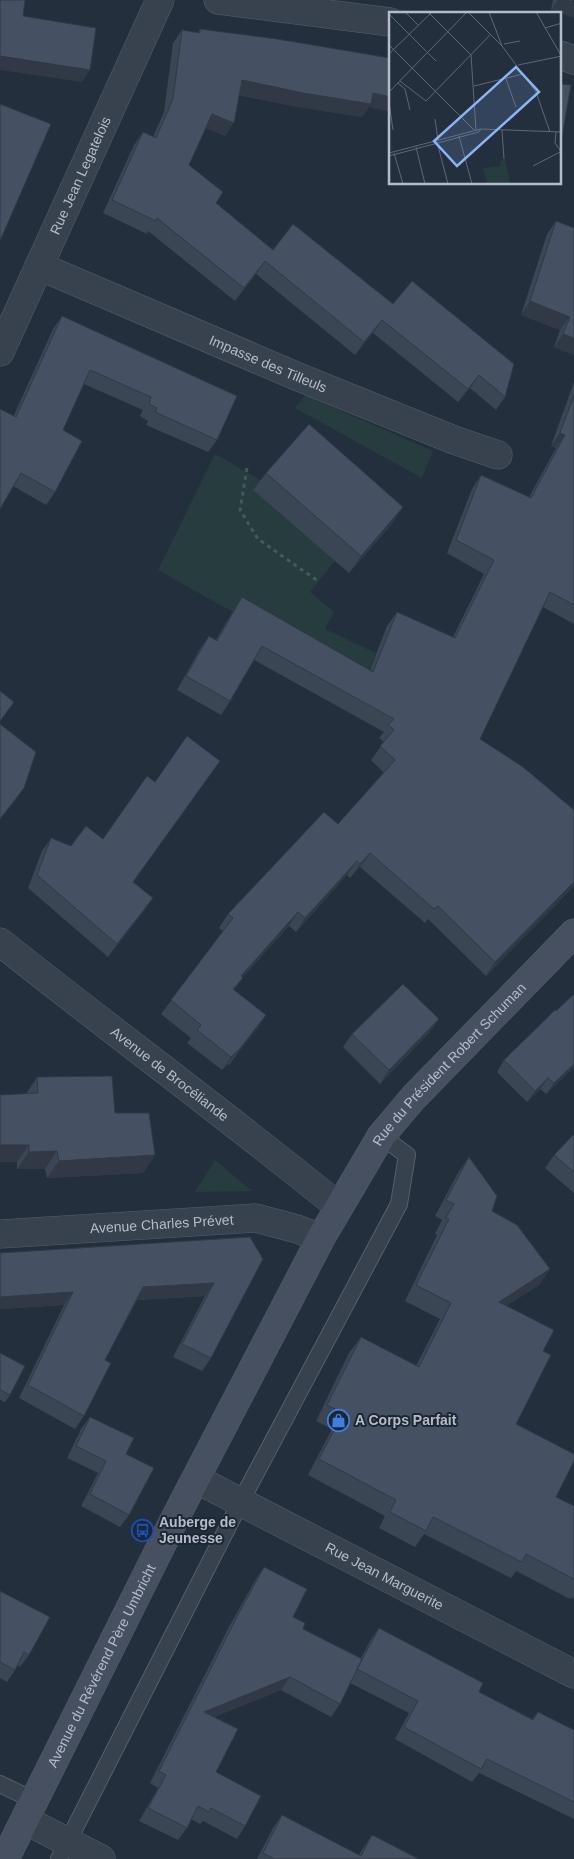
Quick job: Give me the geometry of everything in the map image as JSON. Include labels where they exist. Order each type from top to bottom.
[{"type":"main road","name":"Rue du Président Robert Schuman","points":[[338,1206],[381,1136],[414,1097],[574,933]]},
{"type":"main road","name":"Avenue du Révérend Père Umbricht","points":[[5,1859],[196,1479],[338,1206]]},
{"type":"street","name":"Rue Jean Legatelois","points":[[0,352],[160,0]]},
{"type":"street","points":[[218,0],[389,22]]},
{"type":"street","points":[[562,56],[574,60]]},
{"type":"street","name":"Impasse des Tilleuls","points":[[39,266],[296,376],[454,440],[498,455]]},
{"type":"street","name":"Avenue de Brocéliande","points":[[0,942],[338,1206]]},
{"type":"street","name":"Avenue Charles Prévet","points":[[0,1234],[256,1218],[297,1229],[320,1238]]},
{"type":"street","name":"Rue Jean Marguerite","points":[[196,1479],[574,1674]]},
{"type":"street","points":[[30,1810],[63,1850],[101,1859]]},
{"type":"lane","points":[[63,1850],[240,1503],[399,1204],[408,1155],[381,1136]]},
{"type":"lane","points":[[0,1784],[30,1810]]},
{"type":"path","points":[[247,468],[240,510],[258,539],[318,581]]},
{"type":"green space","points":[[305,395],[433,451],[422,478],[295,408]]},
{"type":"green space","points":[[215,454],[262,481],[335,561],[310,592],[334,612],[325,629],[376,653],[363,685],[158,570]]},
{"type":"green space","points":[[215,1160],[252,1191],[195,1192]]},
{"type":"building","points":[[0,0],[25,0],[23,16],[96,28],[90,70],[0,56]]},
{"type":"building","points":[[200,29],[277,39],[389,58],[389,97],[373,93],[371,104],[303,93],[242,80],[234,123],[212,114],[189,165],[223,192],[216,203],[273,250],[293,224],[393,304],[412,281],[514,364],[505,397],[479,375],[468,389],[382,320],[364,342],[265,261],[244,288],[157,218],[156,221],[112,200],[143,132],[156,138],[173,99],[182,30],[200,33]]},
{"type":"building","points":[[562,84],[571,85],[562,137]]},
{"type":"building","points":[[0,104],[51,124],[0,241]]},
{"type":"building","points":[[556,221],[574,228],[574,338],[563,334],[570,317],[530,301]]},
{"type":"building","points":[[62,316],[237,396],[217,440],[155,412],[157,408],[149,404],[151,397],[90,370],[63,430],[82,441],[55,492],[21,473],[0,509],[0,409],[16,417]]},
{"type":"building","points":[[574,395],[574,605],[550,592],[480,739],[523,767],[574,810],[574,882],[495,962],[438,906],[434,909],[370,853],[360,864],[357,861],[305,918],[298,912],[241,976],[243,978],[233,989],[266,1015],[238,1051],[231,1057],[197,1030],[201,1025],[171,1000],[233,918],[228,914],[324,812],[338,824],[395,760],[380,746],[394,730],[388,725],[394,719],[262,646],[230,701],[186,676],[209,636],[217,641],[242,597],[373,672],[397,612],[455,638],[494,560],[456,540],[481,475],[531,498],[565,435],[560,433]]},
{"type":"building","points":[[309,424],[403,507],[361,556],[266,473]]},
{"type":"building","points":[[0,691],[14,702],[0,721]]},
{"type":"building","points":[[0,724],[36,752],[24,788],[0,819]]},
{"type":"building","points":[[187,736],[220,761],[133,882],[153,898],[117,944],[37,875],[51,838],[71,846],[86,826],[103,839],[147,776],[155,782]]},
{"type":"building","points":[[403,984],[439,1019],[389,1070],[352,1034]]},
{"type":"building","points":[[574,994],[574,1064],[554,1083],[548,1078],[535,1091],[504,1060]]},
{"type":"building","points":[[112,1076],[115,1113],[149,1113],[155,1155],[59,1161],[57,1151],[29,1152],[29,1145],[0,1145],[0,1095],[38,1093],[37,1077]]},
{"type":"building","points":[[574,1134],[574,1172],[554,1155]]},
{"type":"building","points":[[469,1157],[497,1196],[492,1211],[517,1225],[550,1269],[499,1302],[554,1330],[543,1351],[551,1355],[516,1424],[574,1454],[574,1461],[556,1497],[574,1506],[574,1579],[526,1554],[522,1562],[433,1517],[426,1531],[390,1512],[396,1500],[319,1459],[343,1413],[327,1405],[361,1337],[419,1367],[451,1303],[416,1285],[449,1219],[446,1218],[454,1204],[446,1200]]},
{"type":"building","points":[[250,1237],[263,1259],[211,1358],[182,1344],[214,1283],[143,1287],[105,1360],[111,1363],[84,1416],[28,1385],[73,1292],[0,1297],[0,1253]]},
{"type":"building","points":[[0,1353],[25,1366],[10,1395],[0,1390]]},
{"type":"building","points":[[90,1417],[134,1438],[126,1454],[154,1468],[129,1515],[90,1494],[106,1461],[76,1446]]},
{"type":"building","points":[[264,1567],[307,1589],[293,1617],[305,1623],[303,1629],[362,1659],[340,1704],[290,1677],[204,1712],[238,1729],[216,1772],[261,1796],[245,1826],[211,1808],[209,1812],[198,1806],[187,1828],[148,1808],[166,1775],[159,1771]]},
{"type":"building","points":[[0,1591],[50,1617],[29,1655],[24,1652],[15,1670],[0,1662]]},
{"type":"building","points":[[379,1628],[483,1683],[479,1692],[533,1720],[538,1712],[574,1730],[574,1802],[487,1759],[481,1769],[404,1727],[418,1701],[357,1669]]},
{"type":"building","points":[[282,1815],[361,1856],[372,1835],[419,1859],[274,1859],[263,1853]]},
{"type":"place","name":"A Corps Parfait","points":[[339,1420]]},
{"type":"place","name":"Auberge de Jeunesse","points":[[143,1530]]}]
